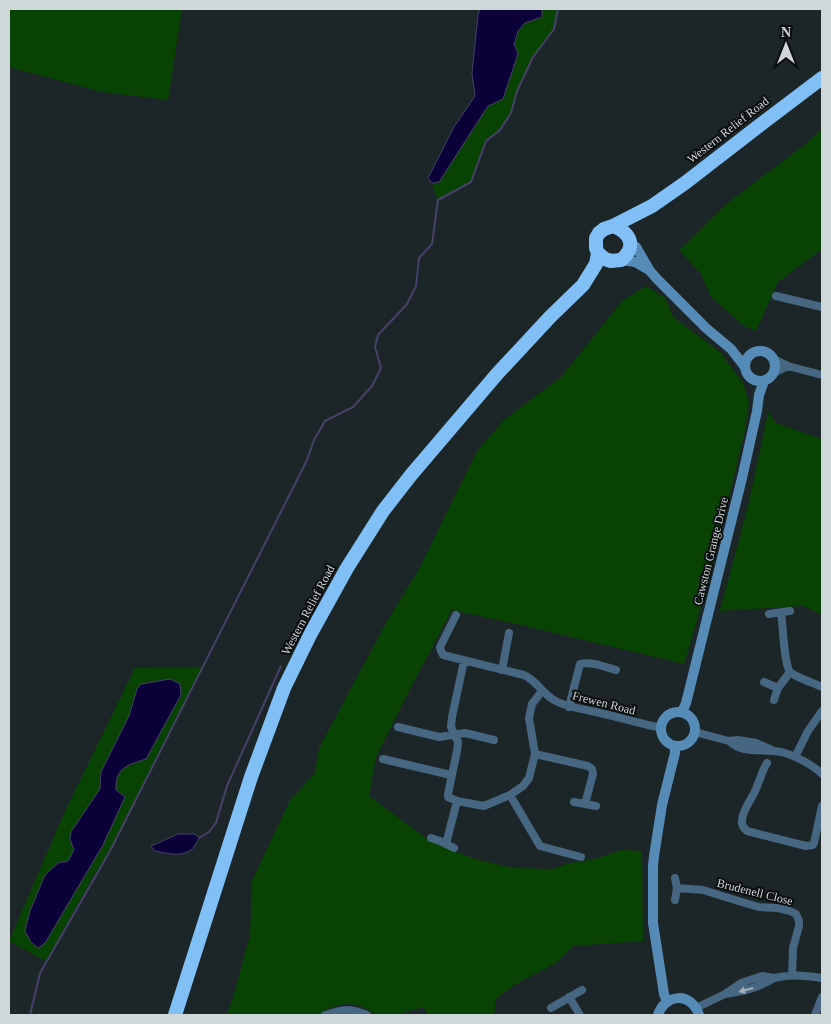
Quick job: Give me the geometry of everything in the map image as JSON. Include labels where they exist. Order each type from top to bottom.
[{"type":"highway","name":"Western Relief Road","points":[[614,226],[652,206],[685,183],[822,78]]},
{"type":"highway","name":"Western Relief Road","points":[[629,240],[636,222],[652,206]]},
{"type":"highway","points":[[614,226],[621,229],[629,240],[628,253],[616,261],[605,259],[598,253],[595,244],[596,238],[604,228],[614,226]]},
{"type":"highway","name":"Western Relief Road","points":[[583,285],[596,264],[598,253]]},
{"type":"highway","name":"Western Relief Road","points":[[176,1015],[251,777],[284,688],[315,625],[347,568],[383,511],[411,475],[497,374],[583,285],[616,261]]},
{"type":"street","points":[[629,240],[636,247],[657,279],[706,328],[731,349],[745,367],[759,395]]},
{"type":"street","points":[[616,261],[635,262],[650,271]]},
{"type":"street","points":[[776,296],[822,307]]},
{"type":"street","points":[[731,349],[767,352],[774,359],[788,366],[822,375]]},
{"type":"street","points":[[745,367],[747,358],[753,352]]},
{"type":"street","points":[[774,359],[776,364],[774,373]]},
{"type":"street","points":[[751,379],[764,381],[788,366]]},
{"type":"street","name":"Cawston Grange Drive","points":[[682,712],[686,703],[742,478],[759,395],[764,381]]},
{"type":"street","points":[[769,614],[790,611]]},
{"type":"street","points":[[781,613],[786,661],[790,672],[822,687]]},
{"type":"street","name":"Frewen Road","points":[[456,615],[440,647],[443,655],[524,675],[537,684],[554,701],[569,706],[652,726],[661,726]]},
{"type":"street","points":[[502,670],[509,633]]},
{"type":"street","points":[[464,661],[451,727],[458,742],[458,751],[448,797],[457,801],[484,806],[510,795],[523,786],[529,778],[535,754],[529,718],[532,704],[542,691]]},
{"type":"street","points":[[569,706],[580,664],[603,666],[616,670]]},
{"type":"street","points":[[774,700],[778,688],[790,672]]},
{"type":"street","points":[[764,682],[778,688]]},
{"type":"street","points":[[795,757],[808,731],[822,710]]},
{"type":"street","points":[[682,712],[691,717],[694,722],[695,732],[686,744],[675,746],[663,737],[661,726],[668,715],[682,712]]},
{"type":"street","points":[[398,727],[439,737],[465,733],[494,740]]},
{"type":"street","points":[[695,732],[729,741],[738,740],[766,746],[774,751],[795,757],[822,774]]},
{"type":"street","points":[[667,1002],[664,994],[653,923],[653,866],[662,805],[675,753],[675,746]]},
{"type":"street","points":[[535,754],[588,766],[592,769],[585,804]]},
{"type":"street","points":[[383,758],[452,775]]},
{"type":"street","points":[[767,763],[744,811],[741,822],[747,831],[806,846],[813,845],[822,806]]},
{"type":"street","points":[[510,795],[540,846],[580,857]]},
{"type":"street","points":[[446,844],[457,801]]},
{"type":"street","points":[[574,802],[596,806]]},
{"type":"street","points":[[430,838],[454,848]]},
{"type":"street","points":[[674,900],[677,888],[675,878]]},
{"type":"street","name":"Brudenell Close","points":[[677,888],[703,890],[759,907],[778,908],[796,914],[799,926],[793,948],[792,975]]},
{"type":"street","points":[[658,1015],[660,1010],[671,999],[680,998],[689,1001],[697,1011],[741,983],[762,976],[774,978],[806,975],[822,978]]},
{"type":"street","points":[[551,1008],[582,990]]},
{"type":"street","points":[[569,997],[580,1015]]},
{"type":"street","points":[[816,1015],[822,998]]},
{"type":"street","points":[[325,1015],[340,1010],[353,1010],[367,1015]]},
{"type":"green space","points":[[9,9],[182,9],[168,100],[102,92],[9,67]]},
{"type":"green space","points":[[542,9],[558,9],[554,29],[533,57],[517,91],[511,113],[500,130],[486,141],[471,182],[438,200],[432,183],[440,181],[488,106],[503,99],[518,31],[525,23],[542,17]]},
{"type":"green space","points":[[822,129],[822,249],[778,282],[756,331],[744,326],[711,297],[701,274],[679,250],[729,202],[807,143]]},
{"type":"green space","points":[[646,286],[665,298],[673,317],[720,352],[743,383],[749,403],[745,430],[706,590],[684,664],[452,610],[376,757],[369,796],[430,841],[479,860],[513,868],[552,869],[570,863],[595,859],[621,850],[642,851],[643,941],[573,946],[556,963],[514,985],[496,999],[494,1015],[428,1015],[423,1007],[397,1014],[378,1015],[358,1005],[347,1004],[323,1011],[321,1015],[227,1015],[250,935],[252,881],[290,800],[315,773],[319,748],[386,623],[419,569],[477,451],[505,419],[561,377],[622,301]]},
{"type":"green space","points":[[768,412],[776,423],[822,439],[822,615],[803,606],[720,611],[749,502]]},
{"type":"green space","points":[[203,667],[110,851],[94,875],[46,961],[9,941],[65,811],[135,668]],"holes":[[[170,679],[146,759],[128,765],[120,772],[116,782],[116,790],[25,931],[58,863],[68,861],[74,850],[70,839],[71,832],[100,789],[101,772],[129,716],[137,689]]]},
{"type":"shaded area","points":[[480,9],[542,9],[542,17],[525,23],[518,31],[514,44],[518,54],[503,99],[488,106],[439,182],[432,183],[428,178],[454,127],[475,96],[472,73]]},
{"type":"shaded area","points":[[170,679],[180,684],[181,695],[146,759],[128,765],[120,772],[116,782],[116,790],[125,797],[103,845],[45,943],[38,948],[31,942],[25,931],[30,911],[45,875],[58,863],[68,861],[74,850],[70,839],[71,832],[100,789],[101,772],[129,716],[137,689],[141,684]]},
{"type":"shaded area","points":[[178,834],[195,834],[199,838],[192,849],[184,853],[174,854],[155,851],[151,846]]},
{"type":"waterway","points":[[30,1015],[40,973],[110,851],[307,460],[314,440],[325,421],[353,407],[372,386],[381,368],[375,347],[378,335],[407,304],[416,286],[419,258],[432,244],[438,200],[471,182],[486,141],[500,130],[511,113],[517,91],[533,57],[554,29],[558,9]]},
{"type":"waterway","points":[[199,838],[209,832],[216,823],[227,786],[281,666]]}]
